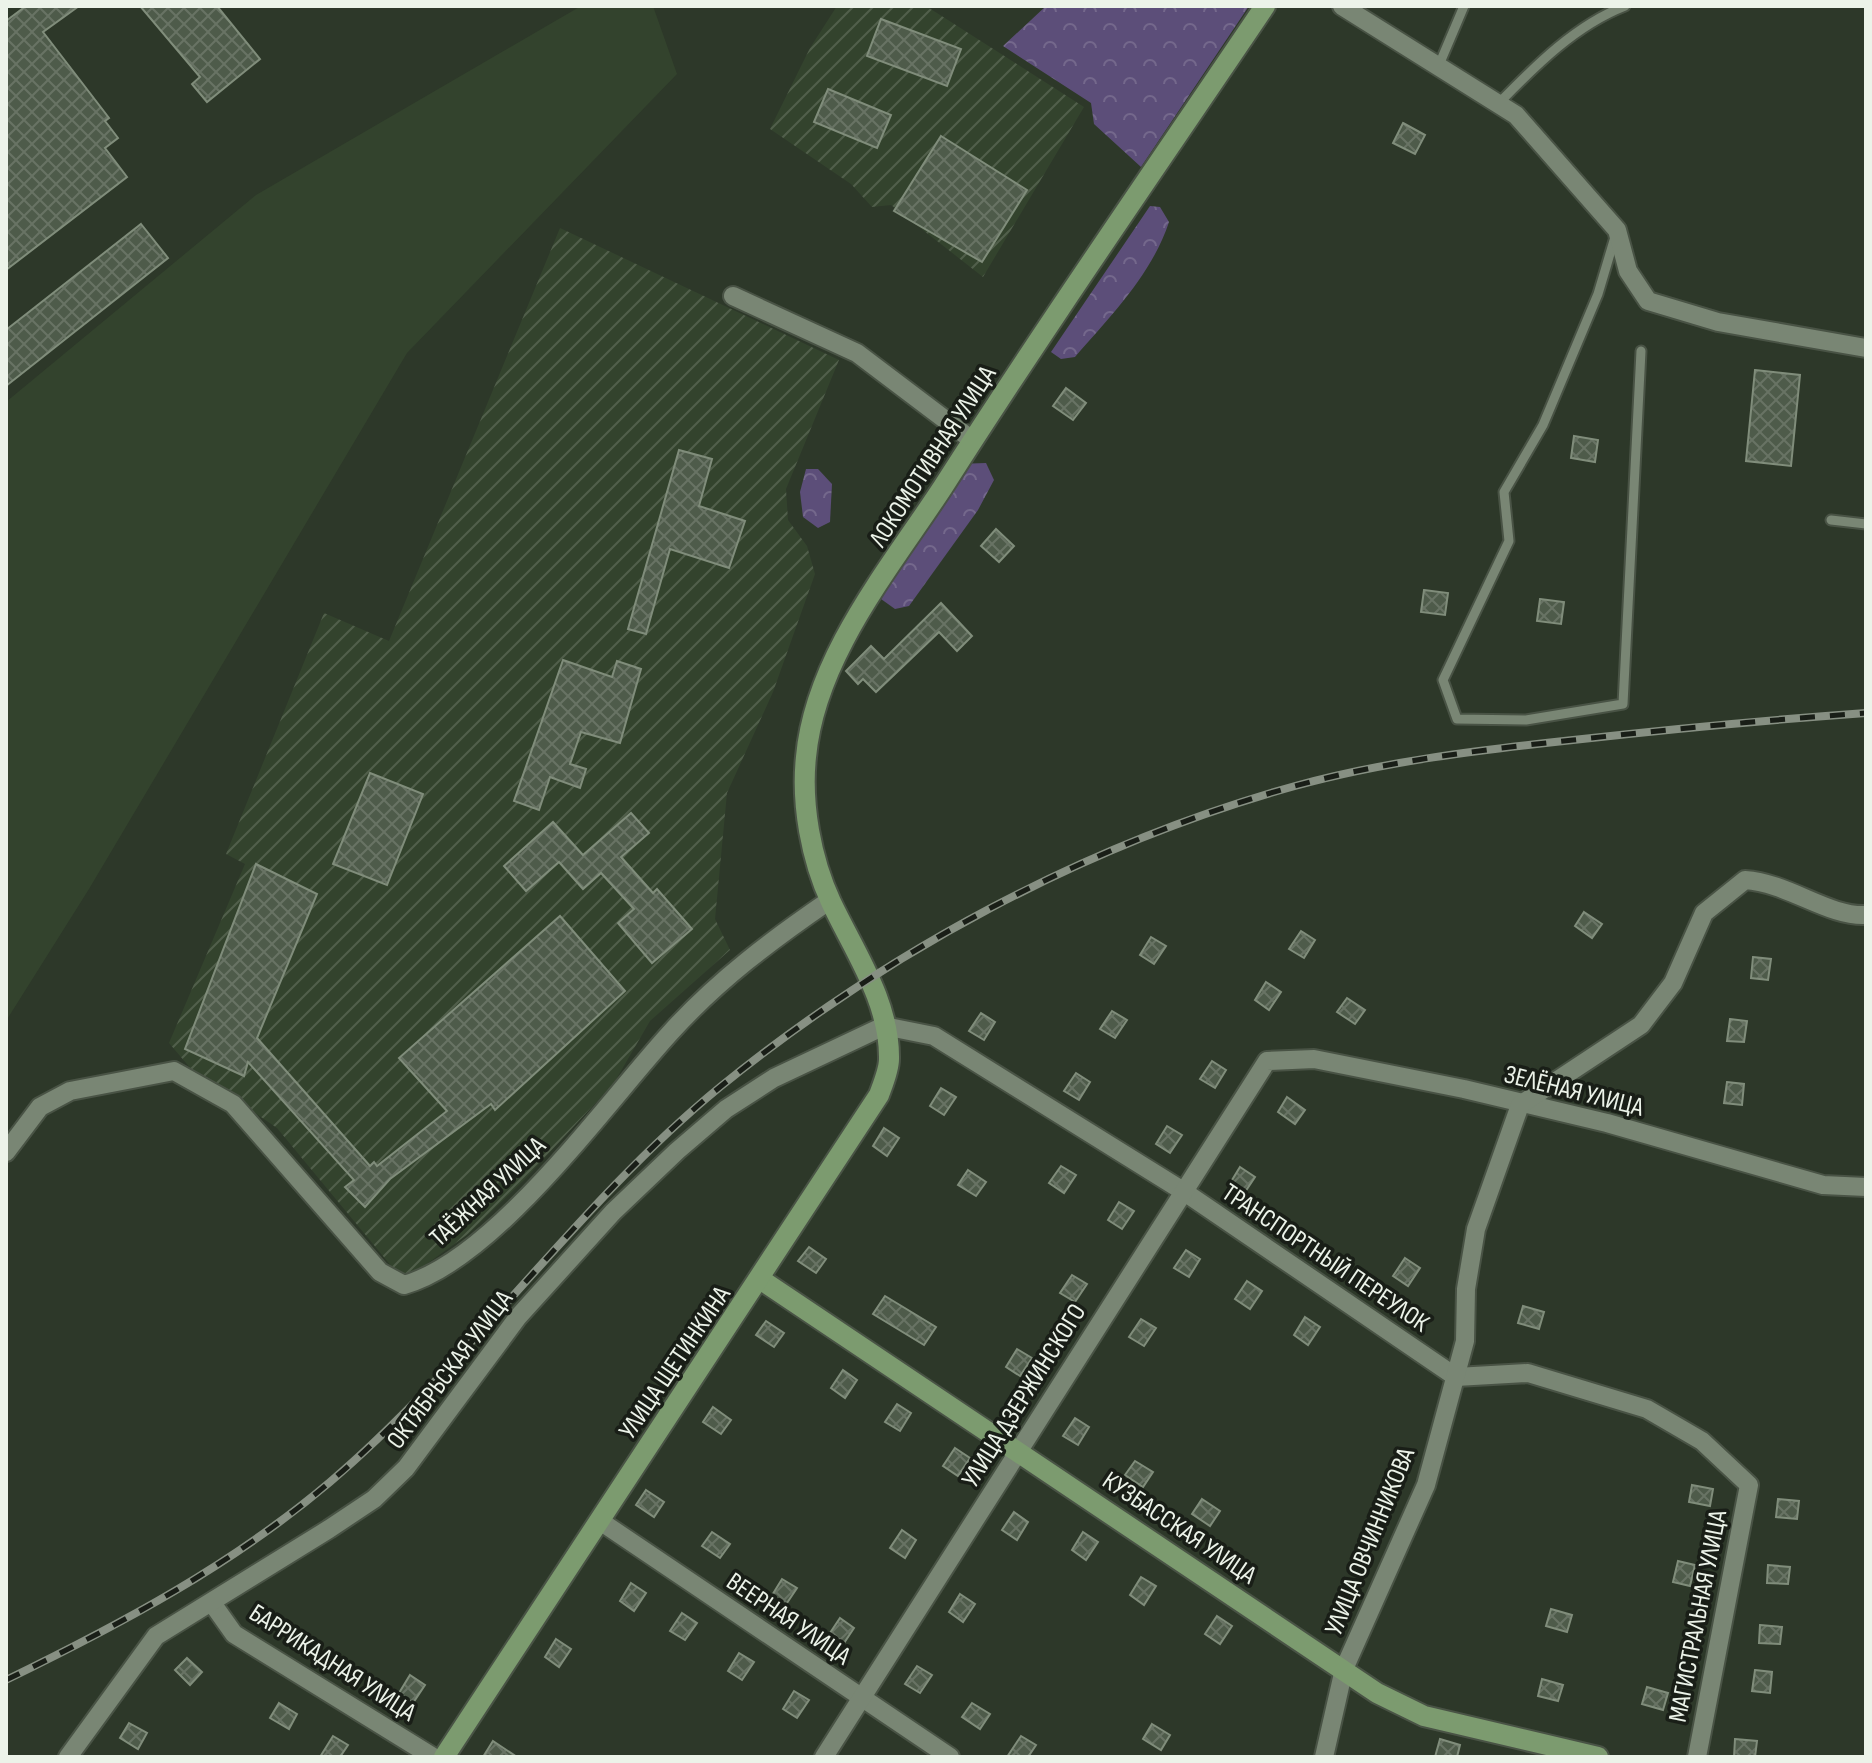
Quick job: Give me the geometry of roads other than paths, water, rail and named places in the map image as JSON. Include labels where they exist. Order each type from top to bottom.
[{"type":"street","name":"ЛОКОМОТИВНАЯ УЛИЦА","points":[[870,978],[830,900],[816,860],[804,790],[806,754],[814,715],[830,671],[972,440],[1265,6]]},
{"type":"street","points":[[1342,6],[1500,102],[1516,115],[1588,193],[1617,230],[1628,271],[1648,301],[1718,322],[1866,348]]},
{"type":"street","points":[[733,296],[857,353],[972,440]]},
{"type":"street","points":[[1520,1105],[1641,1025],[1673,983],[1704,913],[1745,880],[1770,882],[1849,916],[1866,915]]},
{"type":"street","name":"ТАЁЖНАЯ УЛИЦА","points":[[6,1152],[40,1107],[70,1091],[174,1071],[233,1104],[380,1272],[404,1285],[432,1277],[543,1181],[673,1030],[757,950],[830,900]]},
{"type":"street","name":"УЛИЦА ЩЕТИНКИНА","points":[[444,1757],[879,1095],[889,1060],[884,1026],[870,978]]},
{"type":"street","name":"ТРАНСПОРТНЫЙ ПЕРЕУЛОК","points":[[884,1026],[934,1036],[1183,1191],[1456,1377]]},
{"type":"street","name":"ОКТЯБРЬСКАЯ УЛИЦА","points":[[68,1757],[156,1636],[374,1499],[406,1468],[518,1317],[613,1212],[677,1151],[726,1109],[774,1078],[884,1026]]},
{"type":"street","name":"ЗЕЛЁНАЯ УЛИЦА","points":[[1267,1061],[1314,1059],[1464,1089],[1520,1105],[1607,1123],[1823,1185],[1866,1187]]},
{"type":"street","name":"УЛИЦА ДЗЕРЖИНСКОГО","points":[[824,1757],[1267,1061]]},
{"type":"street","name":"УЛИЦА ОВЧИННИКОВА","points":[[1324,1757],[1344,1669],[1426,1485],[1465,1341],[1466,1289],[1476,1229],[1520,1105]]},
{"type":"street","name":"КУЗБАССКАЯ УЛИЦА","points":[[760,1279],[1377,1693],[1424,1716],[1598,1757]]},
{"type":"street","name":"МАГИСТРАЛЬНАЯ УЛИЦА","points":[[1456,1377],[1528,1373],[1647,1409],[1702,1441],[1749,1485],[1697,1757]]},
{"type":"street","name":"ВЕЕРНАЯ УЛИЦА","points":[[600,1521],[950,1757]]},
{"type":"street","name":"БАРРИКАДНАЯ УЛИЦА","points":[[212,1603],[234,1634],[433,1757]]},
{"type":"lane","points":[[1439,65],[1464,6]]},
{"type":"lane","points":[[1500,102],[1565,43],[1604,14],[1625,6]]},
{"type":"lane","points":[[1617,230],[1598,294],[1543,425],[1504,492],[1509,541],[1443,680],[1457,719],[1526,720],[1623,704],[1641,351]]},
{"type":"lane","points":[[1831,520],[1866,524]]},
{"type":"railway","points":[[6,1680],[133,1615],[215,1566],[293,1512],[381,1435],[618,1182],[720,1087],[784,1037],[851,991],[992,907],[1141,838],[1217,810],[1329,777],[1433,757],[1503,748],[1683,728],[1866,713]]}]
